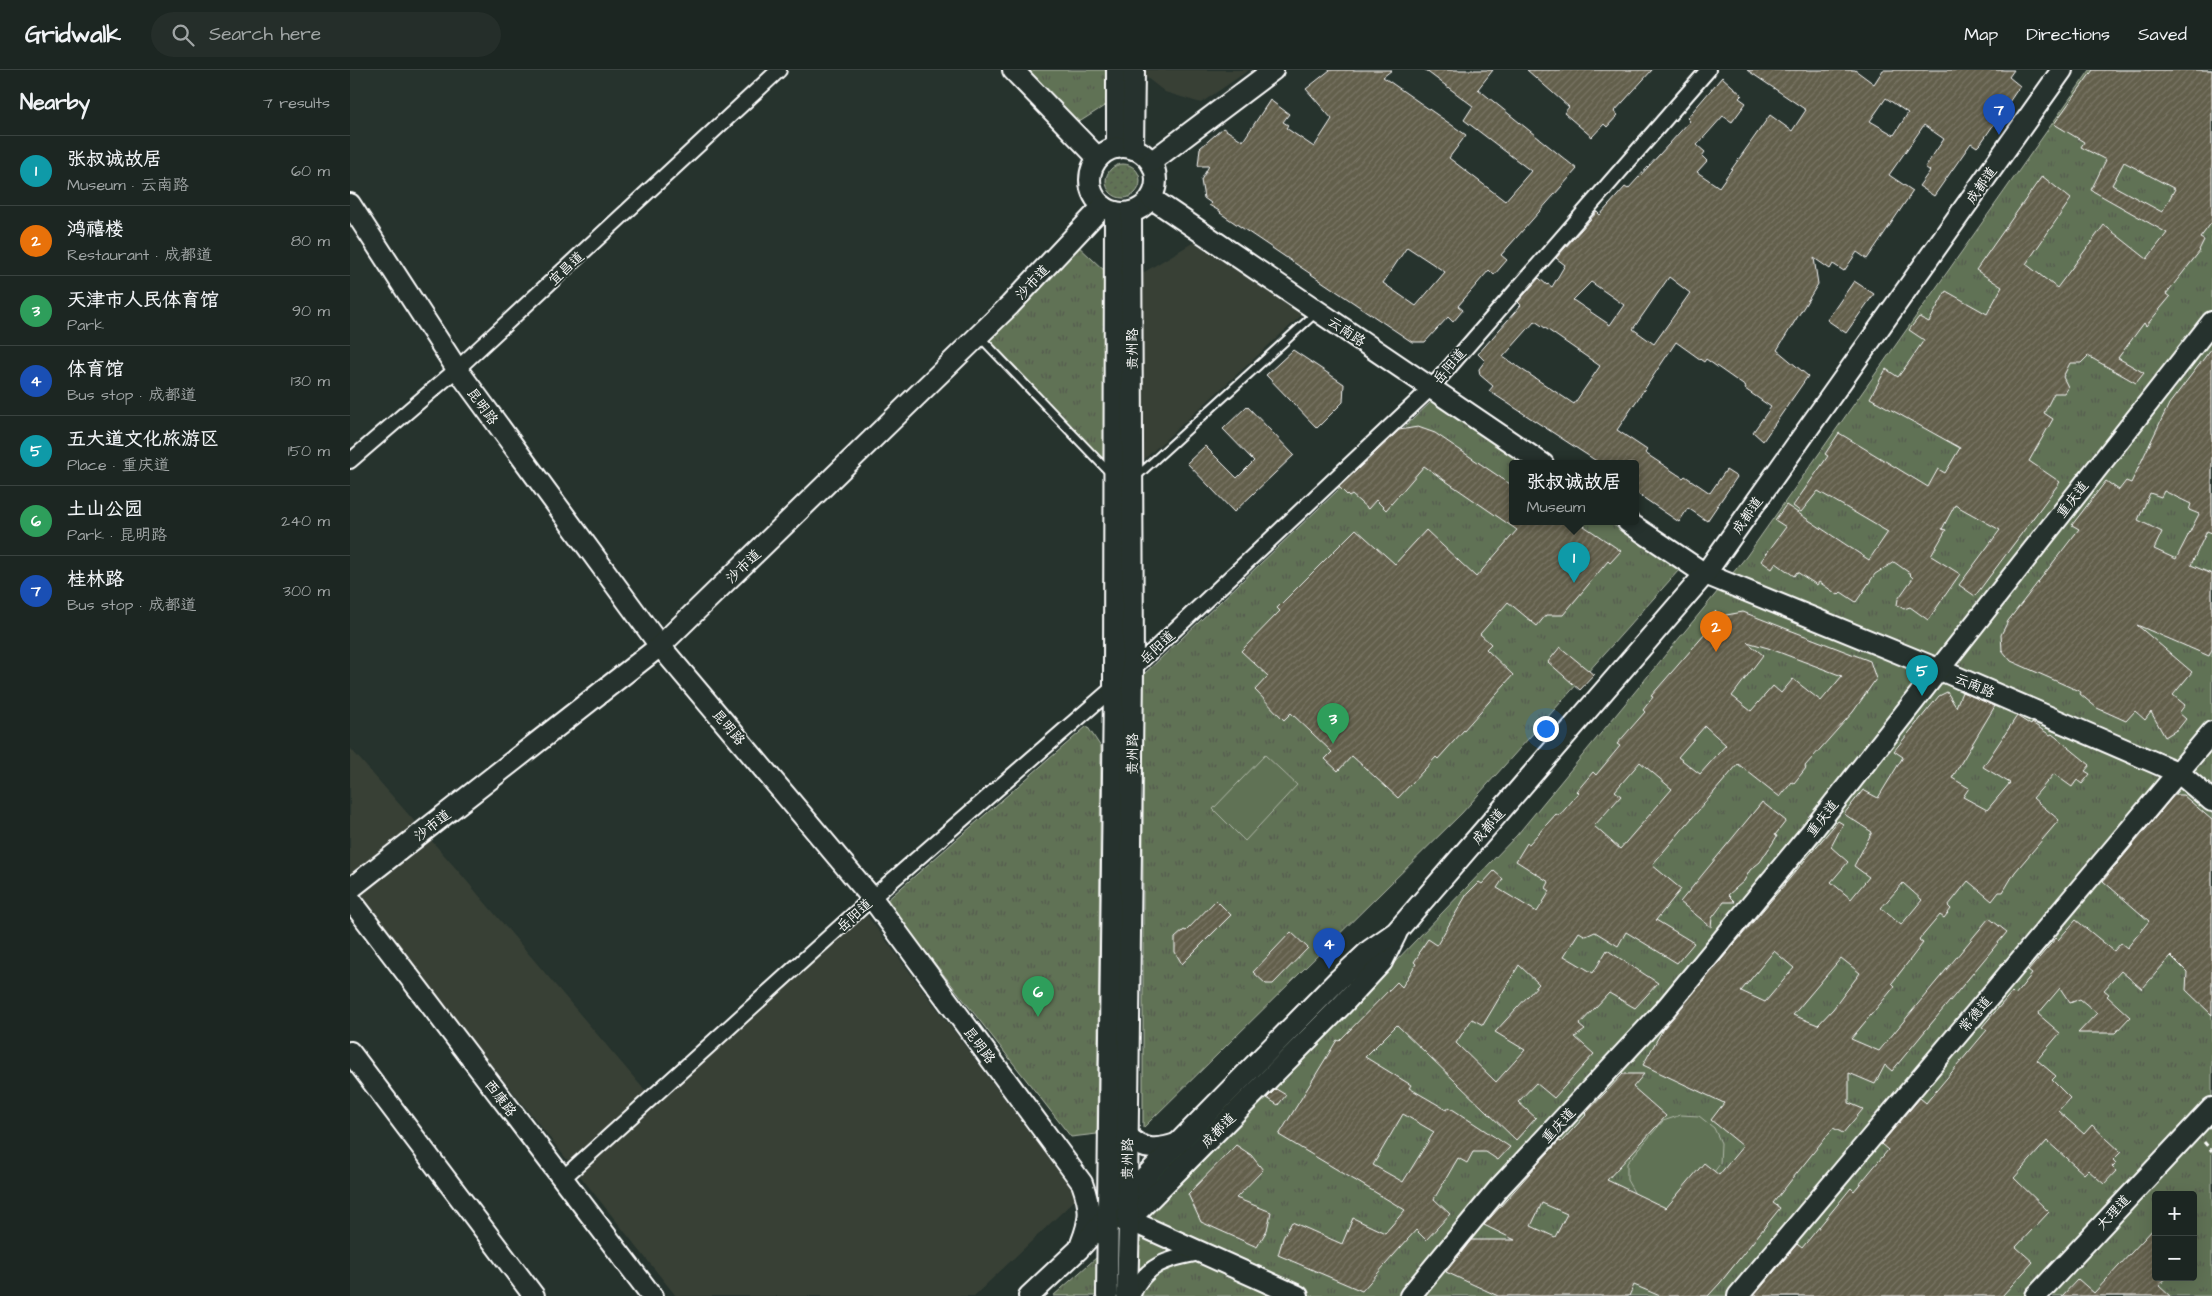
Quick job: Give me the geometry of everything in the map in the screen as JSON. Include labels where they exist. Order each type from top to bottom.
[{"type":"street","name":"宜昌道","points":[[350,461],[457,369],[779,70]]},
{"type":"street","points":[[1013,70],[1098,158],[1107,152],[1125,148],[1143,154],[1151,162],[1156,180],[1151,198],[1139,209],[1116,210]]},
{"type":"street","points":[[1117,70],[1125,148]]},
{"type":"street","points":[[1125,148],[1134,70]]},
{"type":"street","points":[[1151,162],[1273,70]]},
{"type":"street","name":"岳阳道","points":[[562,1179],[872,898],[1114,687],[1431,388],[1708,70]]},
{"type":"street","name":"成都道","points":[[1029,1296],[1078,1250],[1127,1195],[1338,979],[1370,950],[1396,932],[1705,574],[2062,70]]},
{"type":"street","name":"贵州路","points":[[1098,158],[1092,173],[1091,189],[1096,198],[1116,210],[1123,479],[1133,669],[1127,1296]]},
{"type":"street","name":"云南路","points":[[1151,198],[1537,460]]},
{"type":"street","name":"昆明路","points":[[350,204],[457,369],[660,646],[872,898],[1082,1183],[1090,1211],[1088,1227],[1078,1250]]},
{"type":"street","name":"沙市道","points":[[350,888],[660,646],[1010,305],[1116,210]]},
{"type":"street","name":"重庆道","points":[[1410,1296],[1500,1188],[1667,1007],[1812,831],[2212,322]]},
{"type":"street","name":"贵州路","points":[[1107,1296],[1114,687],[1123,479]]},
{"type":"street","name":"云南路","points":[[1632,525],[1705,574],[1938,669],[2179,773],[2212,800]]},
{"type":"street","name":"常德道","points":[[1738,1296],[2212,732]]},
{"type":"street","name":"西康路","points":[[350,899],[652,1296]]},
{"type":"street","name":"成都道","points":[[1128,1220],[1342,1005],[1382,962],[1396,932]]},
{"type":"street","points":[[350,1052],[534,1296]]},
{"type":"street","name":"大理道","points":[[2036,1296],[2212,1108]]},
{"type":"street","points":[[1128,1136],[1136,1144],[1149,1149],[1161,1149],[1179,1143]]},
{"type":"street","points":[[1108,1218],[1128,1220],[1298,1296]]},
{"type":"street","points":[[1132,1296],[1138,1282],[1155,1266],[1172,1258],[1201,1253]]},
{"type":"lane","points":[[979,335],[1123,479],[1318,311]]},
{"type":"shaded area","points":[[1142,70],[1249,70],[1201,103],[1165,92],[1142,74]]},
{"type":"shaded area","points":[[1194,242],[1303,314],[1139,464],[1141,274]]},
{"type":"shaded area","points":[[350,748],[459,872],[647,1093],[867,915],[1078,1197],[974,1296],[676,1296],[350,888]]},
{"type":"green space","points":[[1023,70],[1111,70],[1112,101],[1073,126]]},
{"type":"green space","points":[[2090,70],[2212,70],[2212,1296],[1053,1296],[1192,1173],[1517,835],[1746,557]]},
{"type":"green space","points":[[1123,164],[1135,169],[1140,181],[1135,193],[1123,198],[1111,193],[1106,181],[1111,169]]},
{"type":"green space","points":[[1075,243],[1108,274],[1112,471],[986,337]]},
{"type":"green space","points":[[1433,400],[1520,460],[1509,460],[1509,525],[1613,525],[1679,570],[1462,813],[1143,1128],[1143,675]]},
{"type":"green space","points":[[1087,726],[1101,747],[1097,1134],[1071,1137],[886,901]]},
{"type":"green space","points":[[1265,755],[1297,785],[1245,841],[1213,809]]},
{"type":"green space","points":[[1681,1115],[1699,1116],[1714,1128],[1721,1143],[1720,1164],[1693,1200],[1680,1206],[1661,1208],[1635,1194],[1627,1180],[1627,1163],[1663,1121]]},
{"type":"building","points":[[1330,70],[1392,70],[1383,77],[1466,135],[1449,158],[1505,201],[1531,171],[1464,120],[1473,106],[1425,70],[1493,70],[1478,89],[1577,169],[1501,255],[1507,260],[1494,275],[1489,270],[1458,306],[1463,310],[1453,322],[1448,317],[1425,342],[1412,342],[1220,213],[1209,205],[1211,203],[1204,198],[1201,180],[1209,166],[1198,166],[1200,148],[1223,128],[1243,141],[1270,100],[1289,114],[1283,122],[1288,125],[1286,128],[1314,147],[1332,119],[1306,89]],"holes":[[[1407,247],[1445,272],[1416,306],[1383,283]]]},
{"type":"building","points":[[1527,70],[1652,70],[1614,112],[1618,115],[1607,127],[1604,124],[1592,137],[1564,113],[1569,107]]},
{"type":"building","points":[[1747,70],[1855,70],[1874,84],[1883,70],[2014,70],[2009,77],[2020,86],[1981,143],[1977,147],[1971,143],[1934,196],[1919,186],[1930,171],[1925,167],[1944,139],[1924,125],[1889,175],[1913,191],[1867,259],[1857,252],[1844,271],[1833,264],[1830,269],[1814,258],[1818,284],[1777,350],[1808,376],[1763,441],[1753,432],[1771,407],[1706,359],[1704,362],[1676,342],[1617,430],[1647,450],[1645,453],[1710,493],[1726,470],[1737,477],[1707,521],[1688,508],[1679,522],[1639,495],[1639,460],[1595,460],[1489,391],[1493,386],[1480,375],[1479,369],[1485,361],[1478,354],[1521,305],[1518,302],[1539,278],[1552,287],[1565,265],[1556,258],[1597,212],[1600,215],[1625,187],[1628,189],[1690,121],[1687,118],[1722,77],[1742,95],[1739,98],[1746,103],[1732,122],[1723,116],[1697,145],[1705,152],[1702,156],[1707,161],[1697,172],[1719,187],[1770,115],[1792,131],[1806,110]],"holes":[[[1886,98],[1908,113],[1894,135],[1870,121]],[[1669,277],[1690,293],[1654,344],[1633,329]],[[1591,282],[1624,305],[1610,325],[1573,300]],[[1535,321],[1600,366],[1574,404],[1503,357]]]},
{"type":"building","points":[[2093,70],[2212,70],[2212,222],[2200,238],[2204,240],[2200,251],[2166,294],[2170,297],[2146,326],[2144,323],[2118,358],[2144,373],[2136,383],[2088,356],[2081,363],[2070,363],[2063,377],[2068,387],[2064,393],[2054,393],[2044,413],[2053,419],[2029,461],[2060,482],[1975,596],[1959,585],[2000,530],[1955,505],[1942,529],[1946,530],[1931,556],[1960,574],[1928,620],[1910,607],[1904,609],[1897,605],[1898,599],[1913,578],[1911,574],[1894,562],[1875,574],[1856,602],[1841,592],[1838,595],[1819,582],[1817,585],[1797,572],[1794,576],[1776,563],[1772,569],[1761,561],[1786,527],[1775,520],[1786,505],[1869,560],[1888,532],[1818,491],[1801,512],[1793,506],[1828,456],[1825,454],[1839,433],[1928,487],[1938,469],[1945,473],[1960,448],[1870,398],[1886,369],[1898,377],[1909,362],[1924,340],[1909,330],[1919,317],[1929,322],[1946,291],[1987,314],[2002,287],[1976,270],[2042,176],[2071,199],[2026,264],[2057,288],[2104,225],[2147,259],[2167,233],[2091,190],[2106,160],[2081,147],[2084,142],[2054,124]],"holes":[[[2124,162],[2175,189],[2162,212],[2112,185]]]},
{"type":"building","points":[[1854,281],[1874,294],[1846,333],[1827,320]]},
{"type":"building","points":[[2212,348],[2212,533],[2207,531],[2191,565],[2212,574],[2212,649],[2209,656],[2137,625],[2192,672],[2173,695],[2185,705],[2179,713],[2186,719],[2178,729],[2165,737],[2151,712],[2145,720],[2135,711],[2126,721],[2097,708],[2080,694],[2081,692],[2011,661],[2002,650],[2001,635],[2008,621],[2079,529],[2072,525],[2106,481],[2119,490],[2126,481],[2131,483],[2169,404]],"holes":[[[2164,491],[2191,504],[2189,510],[2199,514],[2176,559],[2154,549],[2162,532],[2138,520],[2150,493],[2161,497]]]},
{"type":"building","points":[[1293,350],[1344,384],[1343,402],[1317,428],[1266,375]]},
{"type":"building","points":[[1247,406],[1294,455],[1234,512],[1187,463],[1205,446],[1237,478],[1254,461],[1223,429]]},
{"type":"building","points":[[1418,427],[1435,433],[1509,483],[1509,524],[1424,466],[1386,510],[1376,500],[1368,509],[1352,495],[1349,497],[1339,487],[1399,430]]},
{"type":"building","points":[[1510,525],[1582,525],[1621,551],[1610,563],[1608,561],[1563,615],[1546,615],[1537,626],[1508,602],[1480,634],[1491,644],[1486,649],[1513,675],[1438,759],[1436,757],[1398,798],[1352,756],[1338,771],[1325,759],[1332,752],[1291,713],[1284,720],[1255,690],[1268,676],[1241,651],[1280,611],[1277,608],[1356,529],[1395,564],[1426,530],[1476,577],[1517,530]]},
{"type":"building","points":[[1716,611],[1721,616],[1743,612],[1870,661],[1876,679],[1853,712],[1780,797],[1738,764],[1652,865],[1681,889],[1656,920],[1694,943],[1677,963],[1626,932],[1618,946],[1595,932],[1586,936],[1579,932],[1564,956],[1593,973],[1607,950],[1658,983],[1635,1008],[1609,993],[1579,1025],[1585,1030],[1575,1037],[1594,1054],[1554,1098],[1536,1083],[1518,1102],[1536,1118],[1516,1140],[1397,1025],[1365,1057],[1411,1085],[1409,1088],[1447,1110],[1449,1107],[1510,1147],[1498,1160],[1486,1152],[1473,1152],[1467,1163],[1458,1158],[1434,1199],[1450,1214],[1426,1240],[1416,1230],[1362,1291],[1278,1255],[1284,1235],[1292,1222],[1342,1244],[1353,1218],[1385,1233],[1405,1210],[1279,1135],[1337,1040],[1339,1041],[1397,982],[1402,987],[1416,964],[1414,962],[1419,952],[1428,939],[1437,945],[1467,894],[1479,882],[1482,884],[1494,871],[1503,879],[1497,888],[1537,912],[1550,891],[1546,888],[1549,882],[1516,861],[1527,843],[1529,844],[1556,814],[1559,816],[1579,793],[1577,791],[1593,772],[1596,775],[1620,746],[1617,744],[1645,712],[1643,710],[1653,697],[1651,696],[1712,626],[1707,621]],"holes":[[[1747,642],[1842,676],[1821,701],[1793,679],[1781,693],[1773,686],[1751,711],[1732,696],[1763,655]],[[1705,726],[1726,745],[1700,774],[1678,757]],[[1640,762],[1672,789],[1620,849],[1594,826],[1621,796],[1615,791]],[[1519,965],[1539,984],[1495,1032],[1525,1050],[1496,1082],[1456,1043],[1472,1019],[1483,1025]],[[1403,1114],[1434,1132],[1403,1182],[1373,1165]]]},
{"type":"building","points":[[1560,647],[1594,675],[1580,690],[1548,662]]},
{"type":"building","points":[[1947,692],[1956,707],[1962,692],[1995,706],[1952,778],[1969,788],[1963,797],[1987,810],[2010,783],[1983,767],[2017,716],[2050,735],[2052,734],[2090,765],[2085,771],[2090,774],[2082,784],[2077,780],[2072,787],[2054,774],[2033,798],[2059,820],[2015,872],[2003,892],[1999,892],[1992,901],[1968,881],[1948,906],[1951,909],[1944,918],[1940,915],[1919,940],[1923,943],[1892,983],[1895,986],[1851,1039],[1879,1051],[1989,918],[2007,932],[1892,1071],[1885,1065],[1875,1084],[1849,1073],[1849,1103],[1863,1109],[1843,1133],[1833,1128],[1773,1203],[1780,1208],[1720,1283],[1708,1296],[1660,1296],[1634,1285],[1629,1296],[1498,1296],[1446,1272],[1471,1240],[1515,1240],[1484,1225],[1559,1141],[1561,1142],[1623,1074],[1644,1074],[1633,1087],[1666,1116],[1607,1180],[1666,1208],[1704,1163],[1719,1175],[1743,1146],[1711,1120],[1724,1103],[1643,1065],[1663,1029],[1838,821],[1843,824],[1831,847],[1848,862],[1831,882],[1851,899],[1869,877],[1854,866],[1872,832],[1844,814],[1863,790],[1878,798],[1903,757],[1894,751],[1939,696]],"holes":[[[1903,883],[1922,900],[1901,925],[1881,908]],[[1774,951],[1794,968],[1765,1002],[1741,991]],[[1841,958],[1860,973],[1833,1009],[1818,1025],[1793,1015]],[[1542,1203],[1567,1214],[1555,1237],[1531,1226]]]},
{"type":"building","points":[[2174,795],[2183,795],[2212,820],[2212,1015],[2186,990],[2187,972],[2171,956],[2142,989],[2121,971],[2104,990],[2109,994],[2107,996],[2130,1017],[2115,1033],[2078,1033],[2097,1013],[2080,999],[2070,1003],[2060,988],[2038,1014],[2060,1033],[2037,1060],[2056,1076],[2052,1080],[2070,1098],[2058,1111],[2084,1134],[2092,1125],[2121,1152],[2113,1160],[2116,1163],[2112,1167],[2116,1171],[2104,1184],[2088,1170],[2084,1174],[2047,1141],[2014,1178],[2049,1212],[2016,1247],[2033,1262],[2002,1296],[1754,1296],[1797,1244],[1802,1248],[1851,1188],[1854,1191],[1888,1150],[1881,1144],[1920,1098],[1926,1103],[1987,1030],[1982,1027],[2012,992],[2015,995],[2032,974],[2028,971],[2056,938],[2058,940],[2076,920],[2114,951],[2121,943],[2127,948],[2149,921],[2103,881]]},
{"type":"building","points":[[1762,802],[1786,821],[1775,835],[1777,836],[1760,862],[1750,870],[1744,881],[1728,895],[1735,902],[1724,902],[1712,918],[1711,927],[1680,902]]},
{"type":"building","points":[[1216,900],[1231,915],[1182,964],[1175,952],[1175,938],[1184,930],[1186,931]]},
{"type":"building","points":[[1291,932],[1308,948],[1273,984],[1266,984],[1253,972]]},
{"type":"building","points":[[1276,1089],[1286,1095],[1278,1105],[1267,1098]]},
{"type":"building","points":[[1236,1145],[1251,1155],[1263,1170],[1236,1198],[1271,1212],[1267,1230],[1257,1247],[1201,1222],[1188,1194]]},
{"type":"building","points":[[2152,1230],[2152,1281],[2163,1281],[2159,1286],[2170,1296],[2062,1296],[2078,1279],[2094,1293]]},
{"type":"place","name":"桂林路","points":[[1999,135]]},
{"type":"place","name":"张叔诚故居","points":[[1574,583]]},
{"type":"place","name":"鸿禧楼","points":[[1716,652]]},
{"type":"place","name":"五大道文化旅游区","points":[[1922,696]]},
{"type":"place","name":"天津市人民体育馆","points":[[1333,744]]},
{"type":"place","name":"体育馆","points":[[1329,969]]},
{"type":"place","name":"土山公园","points":[[1038,1017]]}]
